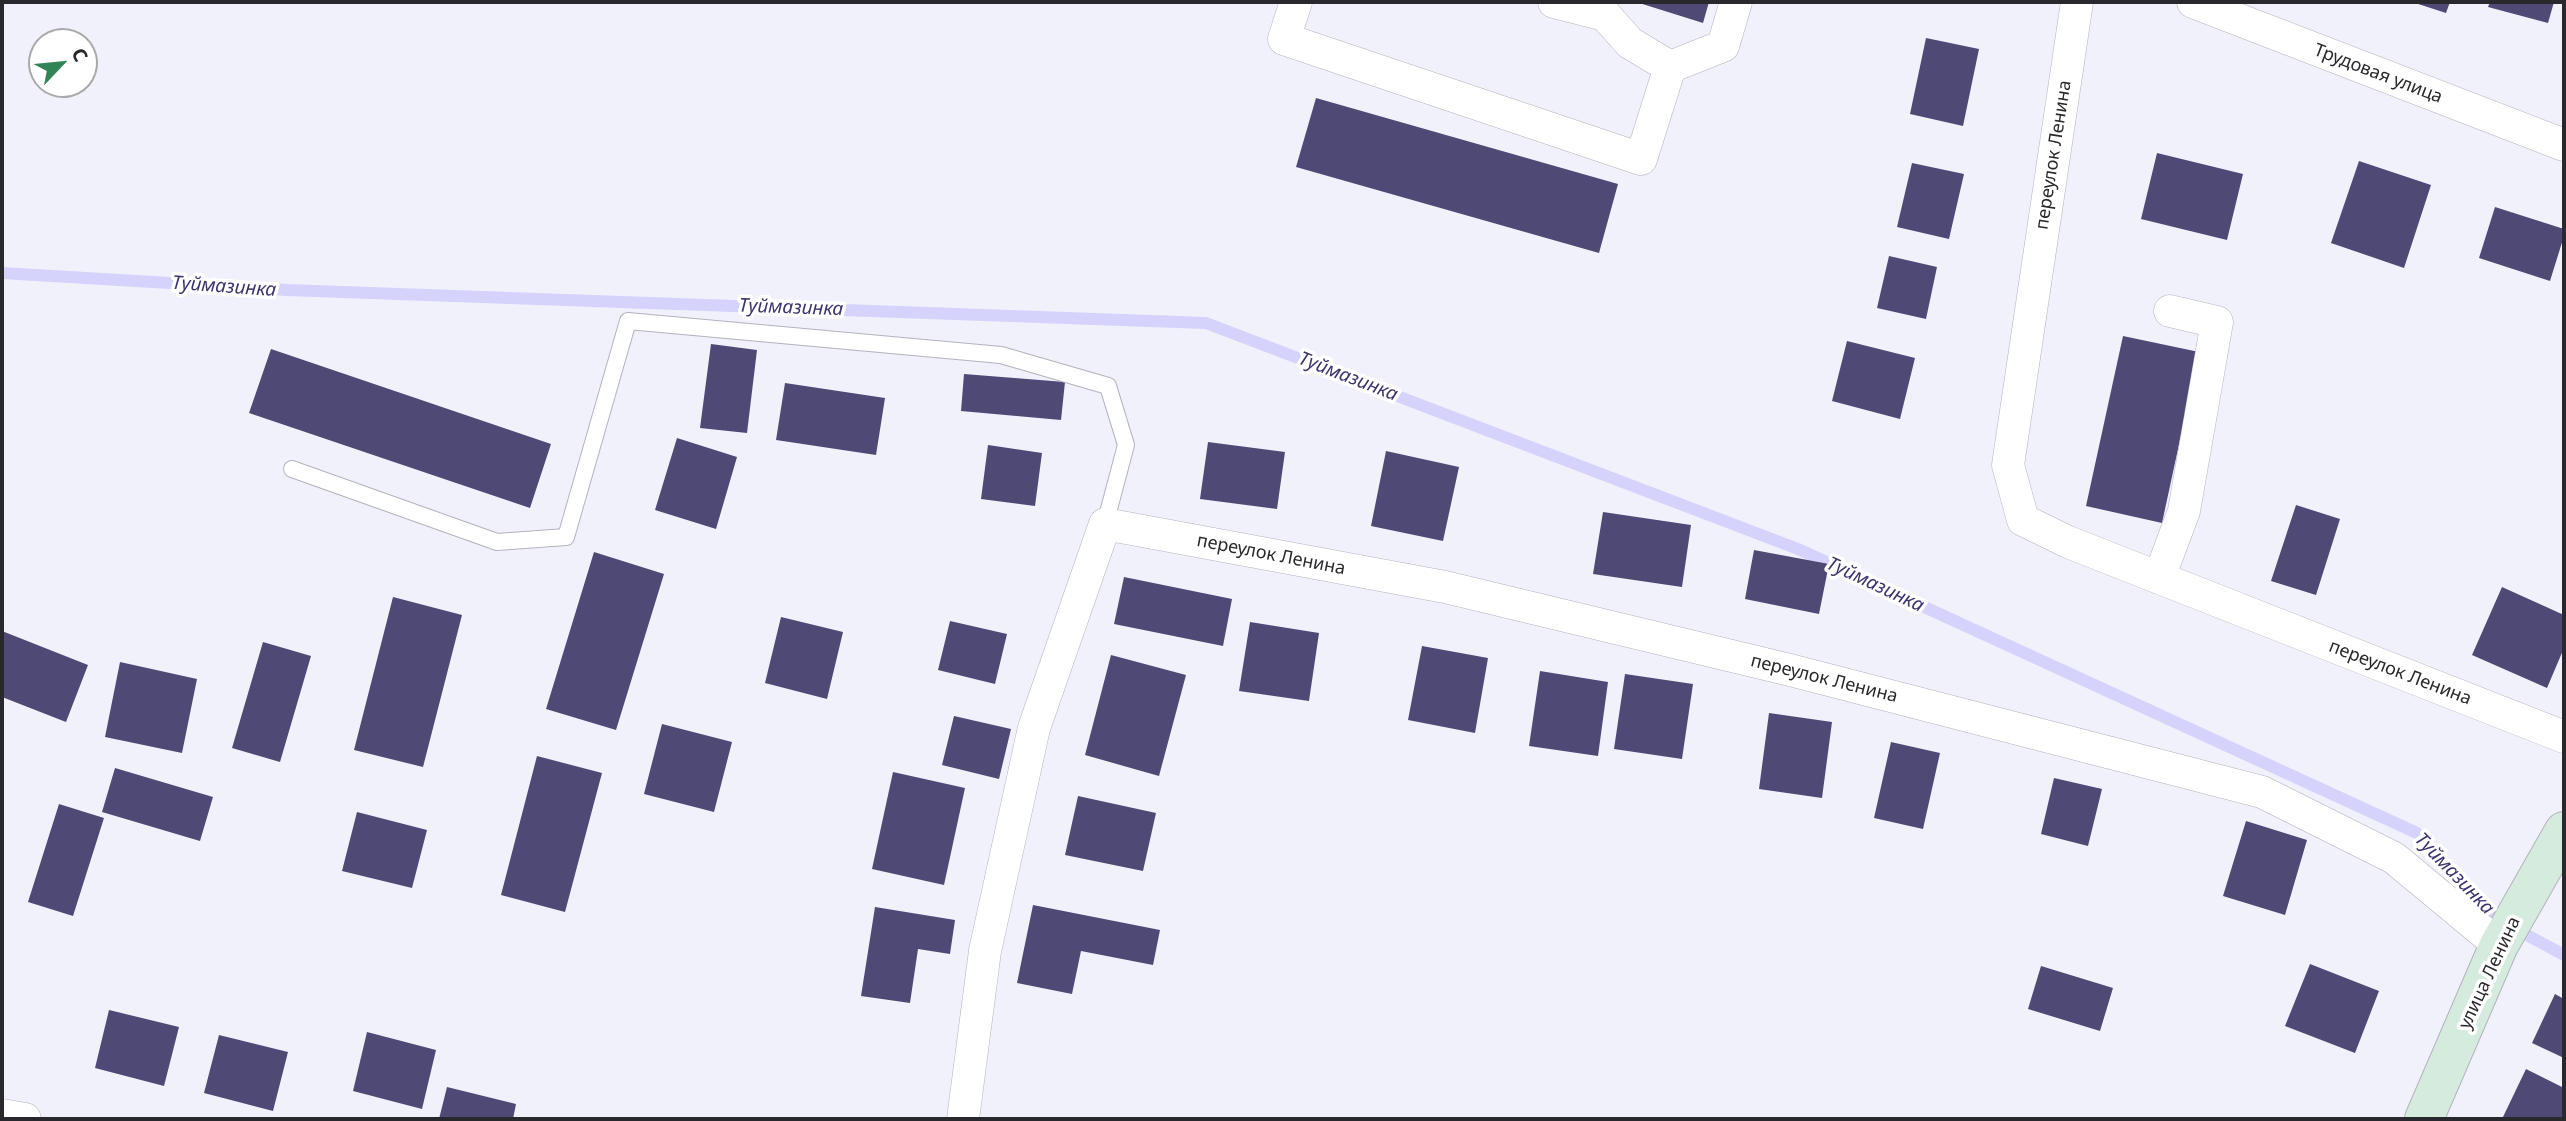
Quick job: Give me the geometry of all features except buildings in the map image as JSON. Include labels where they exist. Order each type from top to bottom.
[{"type":"street","points":[[1296,2],[1284,39],[1641,159],[1670,67]]},
{"type":"street","points":[[1554,2],[1605,15],[1630,43],[1670,67]]},
{"type":"street","points":[[1670,67],[1723,46],[1736,2]]},
{"type":"street","name":"переулок Ленина","points":[[2077,2],[2008,465],[2023,520],[2068,542],[2564,737]]},
{"type":"street","name":"Трудовая улица","points":[[2193,2],[2564,145]]},
{"type":"street","points":[[2159,578],[2184,511],[2217,322],[2170,311]]},
{"type":"street","points":[[963,1119],[985,951],[1034,728],[1105,524]]},
{"type":"street","name":"переулок Ленина","points":[[1105,524],[1445,587],[1804,673],[2262,792],[2394,858],[2499,945]]},
{"type":"street","name":"улица Ленина","points":[[2424,1119],[2499,945],[2564,831]]},
{"type":"street","points":[[2,1115],[25,1119]]},
{"type":"lane","points":[[292,469],[497,542],[566,537],[628,321],[1001,355],[1108,386],[1126,445],[1105,524]]},
{"type":"waterway","name":"Туймазинка","points":[[2,273],[287,290],[1206,323],[1798,549],[2417,833],[2488,914],[2564,955]]}]
